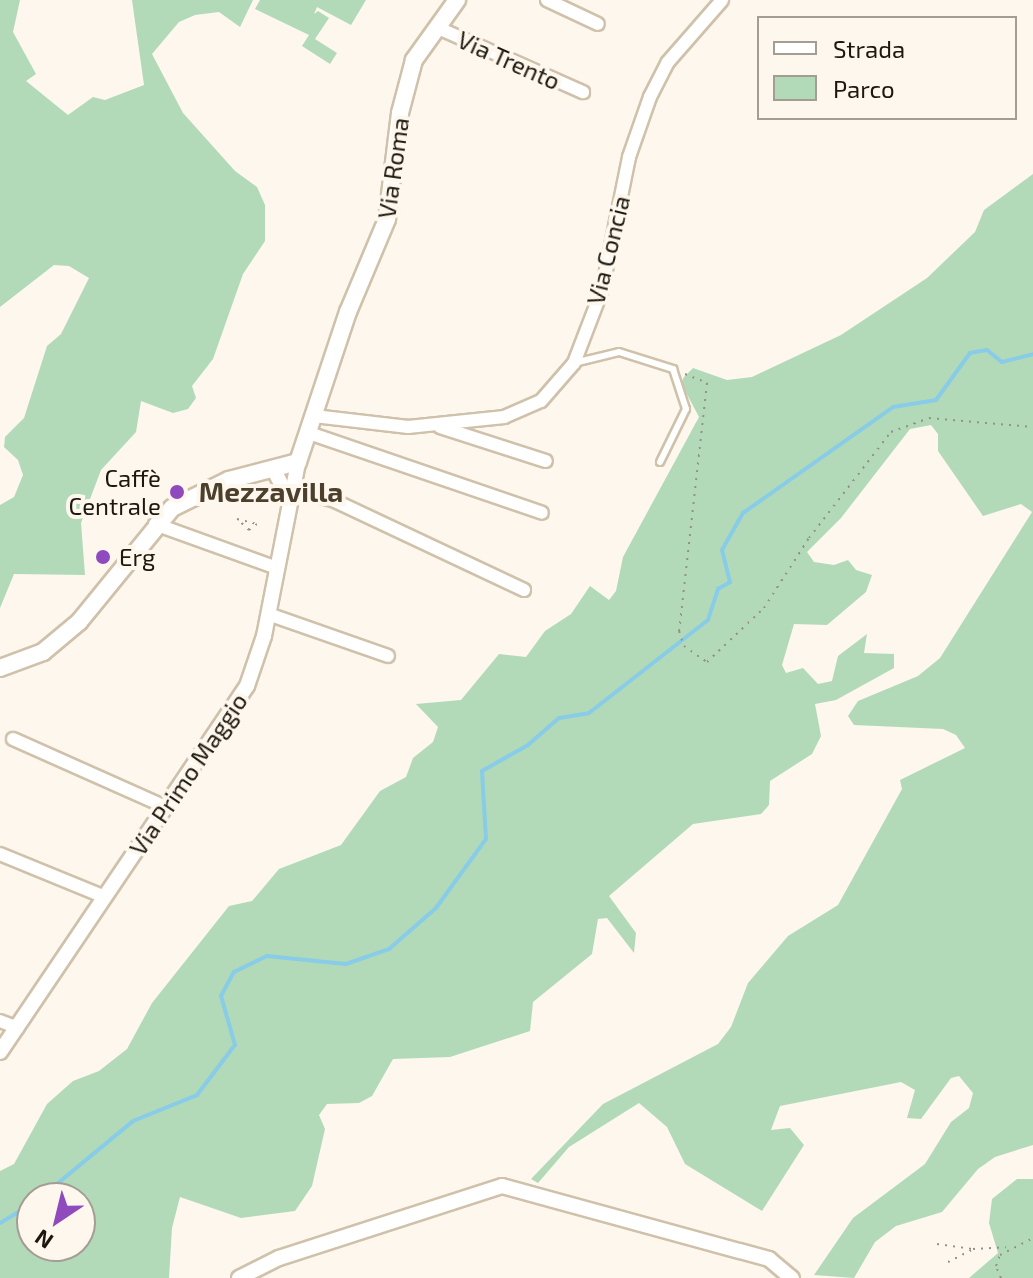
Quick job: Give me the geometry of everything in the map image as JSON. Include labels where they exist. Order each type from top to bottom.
[{"type":"main road","name":"Via Roma","points":[[298,462],[348,312],[387,219],[407,81],[436,27],[457,0]]},
{"type":"main road","points":[[0,668],[43,652],[79,622],[155,524],[186,499],[216,485],[275,472],[298,462]]},
{"type":"street","points":[[547,0],[598,24]]},
{"type":"street","name":"Via Concia","points":[[314,416],[408,427],[504,417],[541,401],[574,363],[613,250],[638,124],[668,62],[722,0]]},
{"type":"street","name":"Via Trento","points":[[436,27],[583,92]]},
{"type":"street","name":"Via Concia","points":[[433,424],[546,461]]},
{"type":"street","points":[[309,433],[542,513]]},
{"type":"street","name":"Via Primo Maggio","points":[[0,1052],[247,686],[268,614],[298,462]]},
{"type":"street","points":[[275,472],[292,495],[335,501],[524,590]]},
{"type":"street","points":[[155,524],[277,568]]},
{"type":"street","points":[[268,614],[388,656]]},
{"type":"street","points":[[13,739],[166,807]]},
{"type":"street","points":[[0,854],[105,897]]},
{"type":"street","points":[[0,1021],[18,1028]]},
{"type":"street","points":[[239,1278],[307,1248],[502,1186],[769,1259],[792,1278]]},
{"type":"lane","points":[[574,363],[619,352],[673,369],[686,409],[660,462]]},
{"type":"path","points":[[673,369],[707,383],[679,631],[684,646],[707,662],[731,645],[764,608],[809,538],[891,432],[929,418],[1033,427]]},
{"type":"path","points":[[937,1244],[973,1249],[1007,1247],[1033,1238]]},
{"type":"path","points":[[1001,1278],[996,1266],[1007,1247]]},
{"type":"path","points":[[948,1262],[973,1249]]},
{"type":"green space","points":[[0,0],[20,0],[13,32],[36,74],[26,81],[68,115],[93,97],[105,100],[144,85],[132,0],[253,0],[240,27],[219,12],[195,15],[179,22],[152,54],[183,113],[235,171],[257,187],[265,205],[265,241],[243,274],[213,359],[192,386],[196,398],[188,409],[173,413],[141,401],[136,432],[101,470],[81,523],[85,575],[14,574],[0,608],[0,505],[14,497],[23,475],[18,460],[4,447],[5,437],[24,418],[47,346],[61,334],[89,278],[69,266],[54,265],[0,307]]},
{"type":"green space","points":[[260,0],[366,0],[351,25],[317,7],[314,14],[318,11],[329,18],[315,39],[337,53],[330,64],[302,46],[309,35],[255,9]]},
{"type":"green space","points":[[1033,174],[1033,1145],[995,1157],[978,1169],[942,1212],[896,1226],[875,1242],[854,1278],[814,1275],[853,1218],[925,1164],[951,1122],[969,1108],[973,1093],[959,1076],[951,1078],[921,1119],[907,1118],[915,1090],[901,1082],[780,1106],[771,1130],[790,1128],[804,1145],[762,1211],[685,1164],[667,1127],[639,1103],[569,1147],[538,1183],[531,1179],[603,1104],[718,1044],[731,1027],[748,983],[788,936],[838,905],[902,789],[900,780],[965,748],[956,735],[943,729],[854,725],[848,716],[858,701],[918,676],[940,658],[1032,512],[1021,504],[983,516],[938,451],[938,434],[931,425],[910,429],[841,518],[807,552],[814,562],[834,565],[848,560],[856,570],[872,575],[866,592],[827,625],[794,624],[782,665],[786,673],[803,668],[818,684],[832,681],[838,656],[867,634],[864,653],[894,654],[894,668],[836,700],[815,704],[821,736],[812,754],[770,781],[769,805],[761,814],[693,824],[609,896],[636,933],[634,953],[607,918],[598,919],[592,954],[533,1002],[530,1031],[450,1057],[393,1059],[372,1096],[359,1103],[327,1104],[319,1115],[325,1129],[312,1186],[295,1211],[241,1218],[180,1197],[172,1228],[169,1278],[0,1278],[0,1171],[14,1164],[47,1104],[73,1081],[99,1071],[127,1049],[152,1003],[229,906],[252,901],[279,869],[341,845],[380,791],[406,777],[413,758],[433,742],[438,727],[416,704],[461,700],[499,654],[526,657],[545,631],[571,614],[590,586],[609,600],[616,591],[623,557],[699,417],[681,383],[684,377],[693,368],[727,380],[752,377],[841,335],[927,278],[975,232],[984,210]]},
{"type":"green space","points":[[1017,1179],[1033,1179],[1033,1278],[969,1278],[998,1253],[989,1223],[992,1199]]},
{"type":"waterway","points":[[59,1182],[133,1121],[197,1095],[235,1045],[221,996],[234,972],[267,956],[346,964],[389,949],[436,908],[486,839],[482,771],[528,745],[559,718],[589,713],[708,620],[718,589],[730,582],[722,550],[743,513],[893,407],[936,400],[970,353],[987,350],[1002,362],[1033,354]]},
{"type":"waterway","points":[[0,1223],[16,1214]]},
{"type":"place","name":"Caffè Centrale","points":[[177,492]]},
{"type":"place","name":"Erg","points":[[103,557]]},
{"type":"district","name":"Mezzavilla","points":[[271,491]]}]
